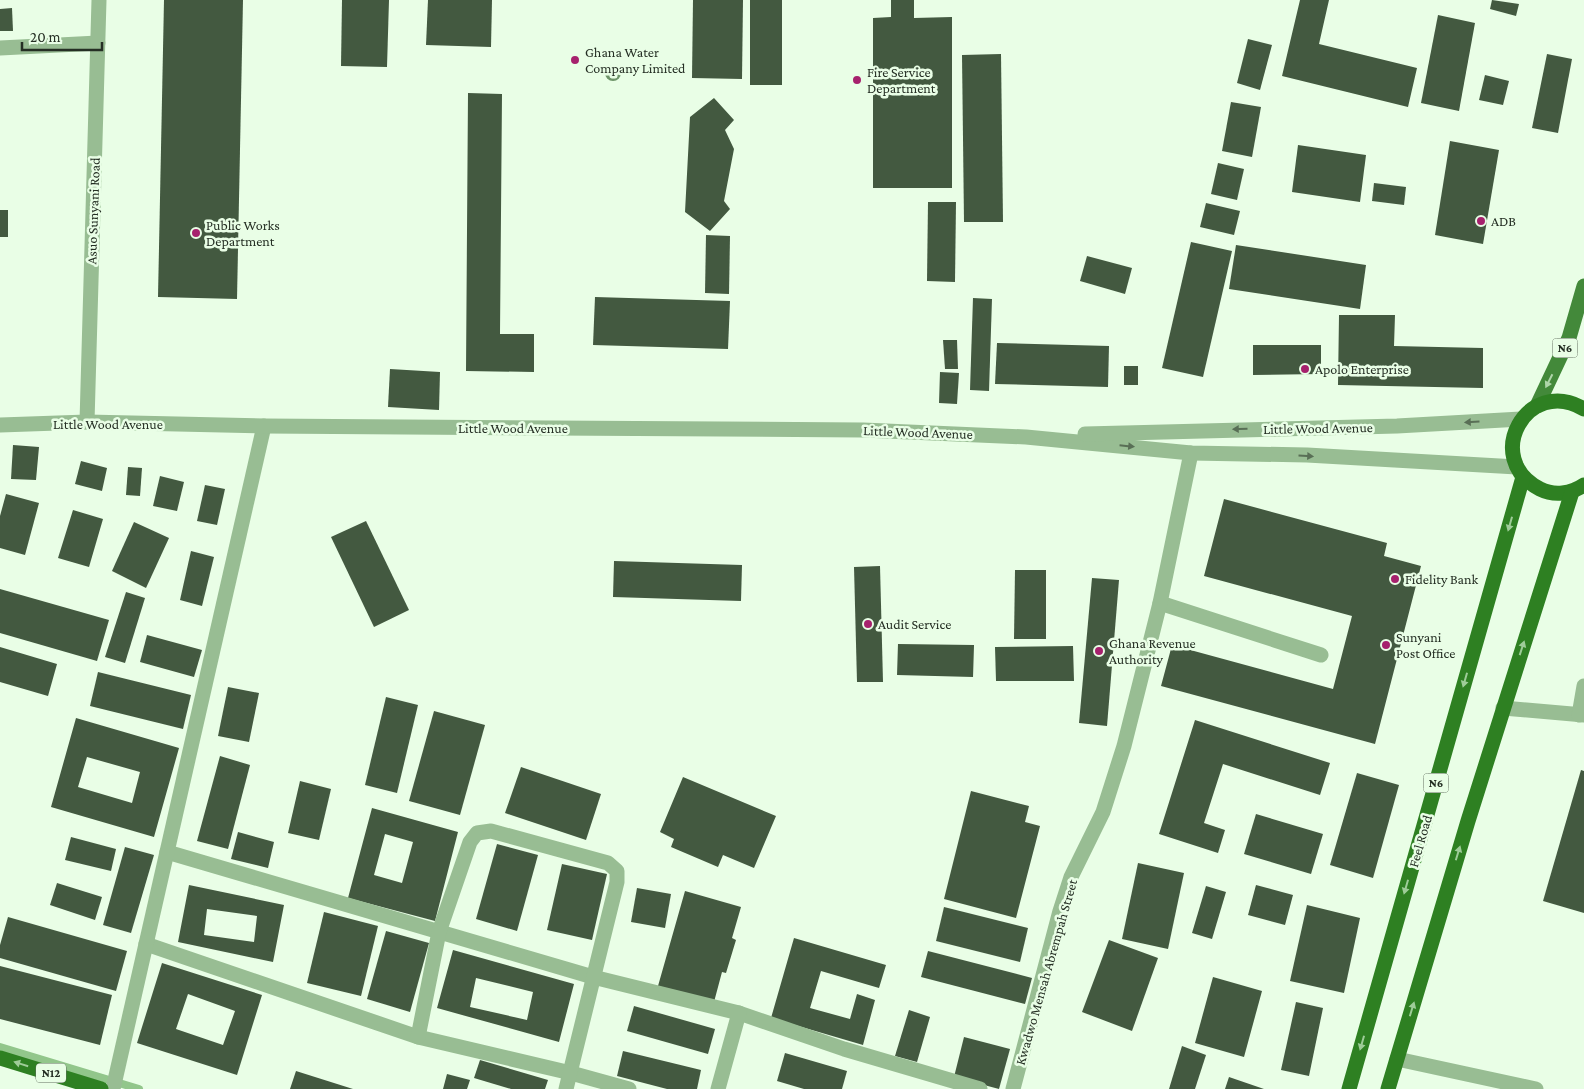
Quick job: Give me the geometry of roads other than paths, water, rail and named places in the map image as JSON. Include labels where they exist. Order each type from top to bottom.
[{"type":"highway","name":"N6","points":[[1520,472],[1512,443],[1521,419],[1537,406],[1560,400],[1572,402],[1584,408]]},
{"type":"highway","points":[[1520,472],[1545,492],[1558,494],[1578,489]]},
{"type":"highway","name":"Feel Road","points":[[1349,1089],[1520,472]]},
{"type":"highway","points":[[1388,1089],[1503,708],[1578,489]]},
{"type":"highway","name":"N12","points":[[0,1058],[101,1089]]},
{"type":"main road","name":"N6","points":[[1537,406],[1568,338],[1584,286]]},
{"type":"street","name":"Asuo Sunyani Road","points":[[87,422],[99,0]]},
{"type":"street","points":[[0,48],[98,43]]},
{"type":"street","name":"Little Wood Avenue","points":[[0,425],[87,422],[264,426],[863,430],[1026,436],[1397,426],[1521,419]]},
{"type":"street","points":[[113,1089],[264,426]]},
{"type":"street","name":"Little Wood Avenue","points":[[1026,436],[1191,453],[1307,455],[1520,472]]},
{"type":"street","name":"Kwadwo Mensah Abrempah Street","points":[[1014,1089],[1060,912],[1071,877],[1103,812],[1124,746],[1160,603],[1191,453]]},
{"type":"street","points":[[1160,603],[1321,655]]},
{"type":"street","points":[[1503,708],[1581,715],[1584,686]]},
{"type":"street","points":[[418,1037],[439,932],[470,842],[477,833],[491,831],[608,863],[617,871],[618,882],[566,1089]]},
{"type":"street","points":[[167,852],[593,977],[738,1013],[844,1049],[980,1089]]},
{"type":"street","points":[[146,944],[418,1037],[571,1073],[629,1089]]},
{"type":"street","points":[[718,1089],[738,1013]]},
{"type":"street","points":[[1397,1058],[1536,1089]]},
{"type":"waterway","points":[[0,1047],[139,1089]]},
{"type":"place","name":"Ghana Water Company Limited","points":[[575,60]]},
{"type":"place","name":"Fire Service Department","points":[[857,80]]},
{"type":"place","name":"ADB","points":[[1481,221]]},
{"type":"place","name":"Public Works Department","points":[[196,233]]},
{"type":"place","name":"Apolo Enterprise","points":[[1305,369]]},
{"type":"place","name":"Fidelity Bank","points":[[1395,579]]},
{"type":"place","name":"Audit Service","points":[[868,624]]},
{"type":"place","name":"Sunyani Post Office","points":[[1386,645]]},
{"type":"place","name":"Ghana Revenue Authority","points":[[1099,651]]}]
